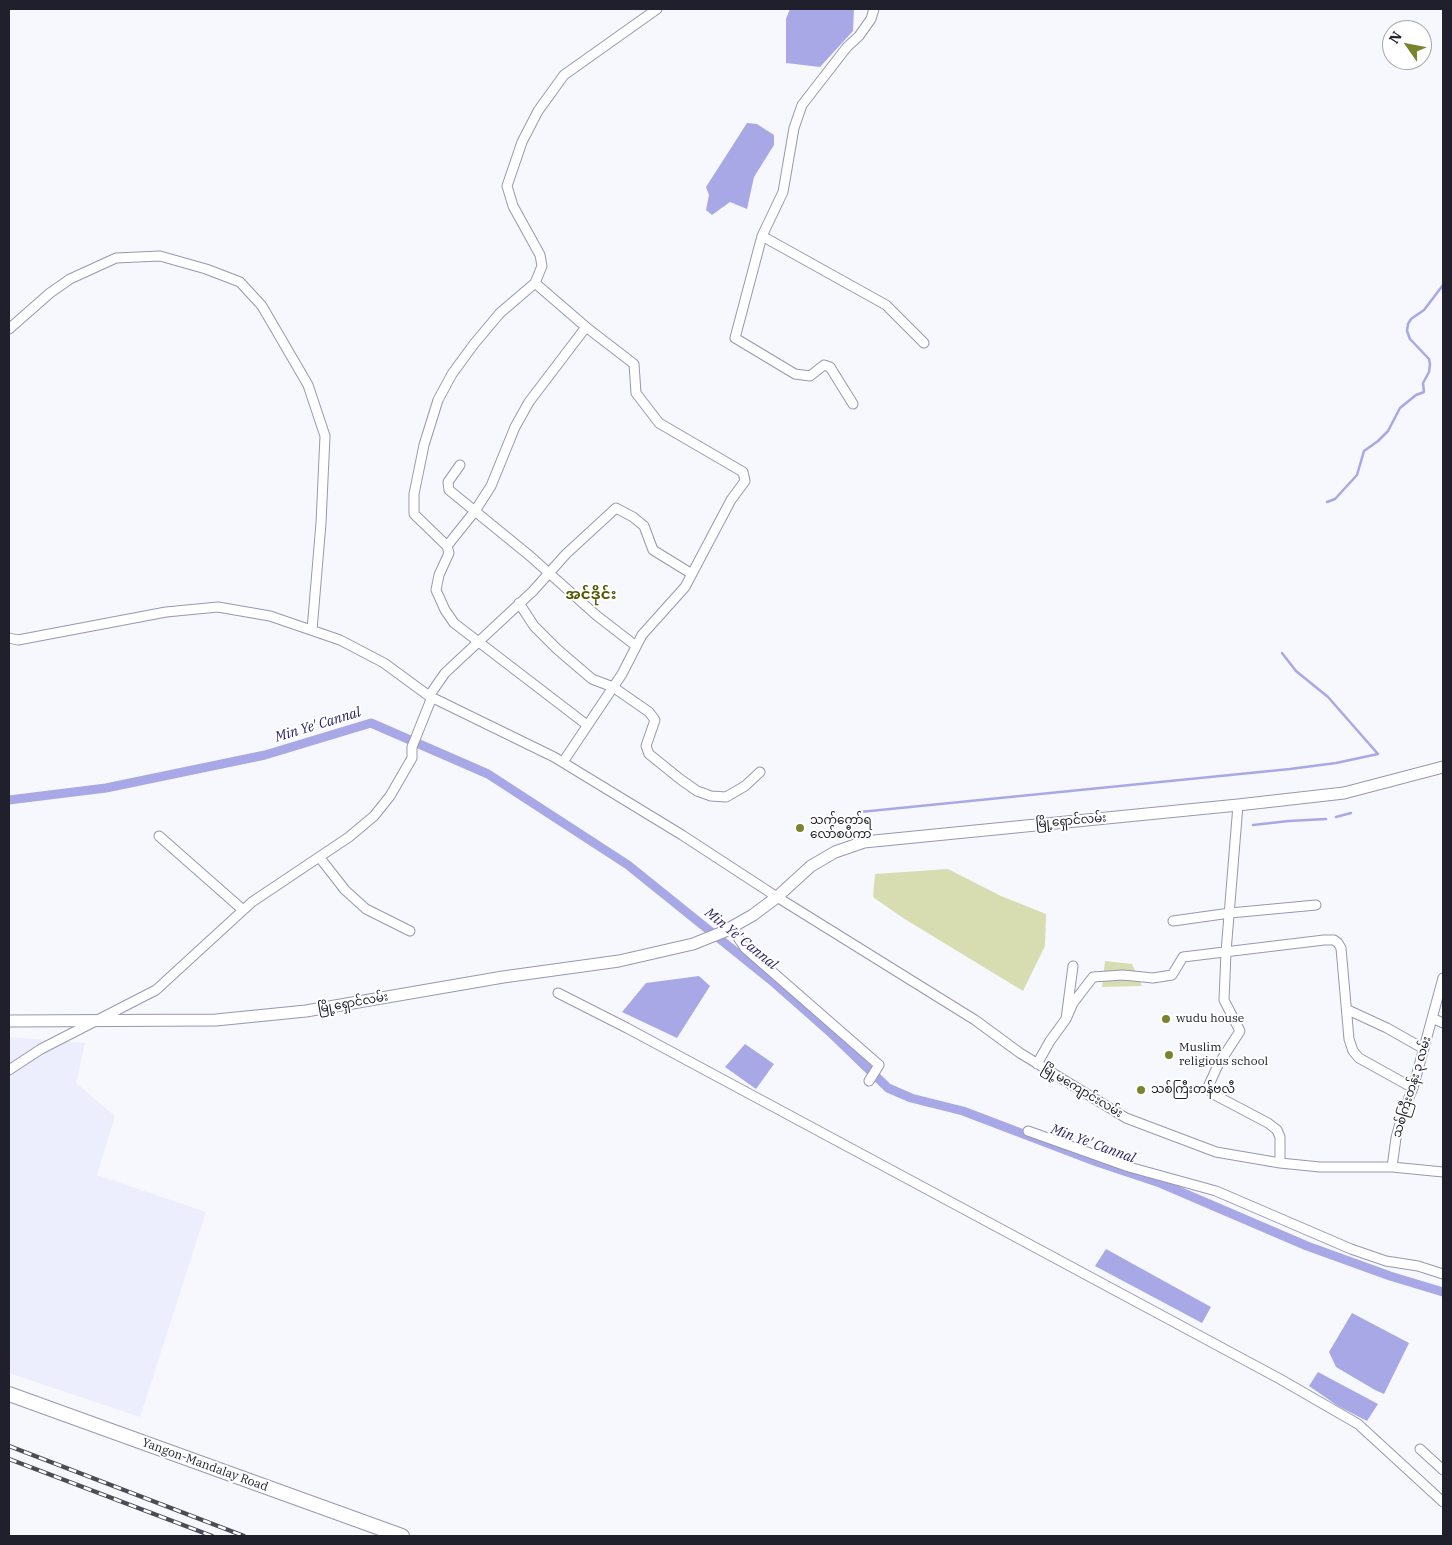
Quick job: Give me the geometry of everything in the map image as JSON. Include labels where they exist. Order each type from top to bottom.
[{"type":"highway","name":"Yangon-Mandalay Road","points":[[9,1394],[402,1536]]},
{"type":"main road","name":"မြို့ရှောင်လမ်း","points":[[9,1021],[216,1020],[306,1011],[503,977],[619,961],[693,944],[727,930],[753,915],[777,897],[811,866],[835,852],[864,842],[1344,793],[1443,767]]},
{"type":"street","points":[[587,726],[454,623],[445,610],[436,590],[449,553],[447,546],[414,514],[414,494],[424,444],[438,400],[452,374],[500,313],[535,283],[542,266],[540,254],[513,206],[507,186],[522,142],[538,112],[564,75],[657,9]]},
{"type":"street","points":[[853,404],[830,367],[824,365],[810,376],[795,374],[735,338],[762,236],[783,192],[794,128],[802,105],[848,47],[860,36],[871,19],[874,9]]},
{"type":"street","points":[[762,236],[886,305],[924,343]]},
{"type":"street","points":[[9,329],[50,293],[70,279],[116,258],[160,256],[206,269],[240,282],[262,306],[308,385],[324,436],[321,523],[312,630]]},
{"type":"street","points":[[535,283],[586,327],[634,364],[636,393],[659,423],[744,472],[745,481],[731,500],[685,587],[642,635],[613,687],[563,762]]},
{"type":"street","points":[[447,546],[475,511],[491,486],[515,427],[529,402],[586,327]]},
{"type":"street","points":[[460,465],[448,482],[449,490],[636,646]]},
{"type":"street","points":[[9,1070],[41,1049],[156,990],[252,902],[320,858],[368,821],[390,796],[412,758],[412,746],[430,696],[444,674],[549,574],[566,554],[616,508],[633,517],[644,526],[652,550],[692,574]]},
{"type":"street","points":[[519,603],[534,626],[592,679],[613,687],[649,712],[655,720],[646,746],[649,754],[698,791],[711,796],[726,797],[745,786],[760,772]]},
{"type":"street","name":"မြို့မကျောင်းလမ်း","points":[[9,638],[18,640],[166,612],[218,608],[270,616],[340,640],[384,663],[430,696],[563,762],[975,1020],[1037,1064],[1126,1118],[1216,1152],[1280,1163],[1320,1167],[1392,1167],[1443,1172]]},
{"type":"street","points":[[1238,805],[1224,1000],[1240,1031],[1218,1065],[1208,1087],[1213,1094],[1268,1123],[1277,1130],[1280,1137],[1280,1163]]},
{"type":"street","points":[[159,836],[243,910]]},
{"type":"street","points":[[320,858],[345,890],[366,909],[410,931]]},
{"type":"street","points":[[1173,921],[1230,913],[1316,905]]},
{"type":"street","points":[[727,930],[745,948],[879,1065],[869,1081]]},
{"type":"street","points":[[1037,1064],[1074,1003],[1093,977],[1123,975],[1153,978],[1172,975],[1183,957],[1334,940],[1341,948],[1348,1010],[1349,1039],[1353,1051],[1359,1058],[1413,1088]]},
{"type":"street","points":[[1066,1019],[1073,966]]},
{"type":"street","name":"သစ်ကြီးတန်း ၃ လမ်း","points":[[1392,1167],[1398,1130],[1413,1088],[1443,978]]},
{"type":"street","points":[[558,993],[627,1028],[1280,1379],[1358,1424],[1443,1502]]},
{"type":"street","points":[[1348,1010],[1387,1028],[1424,1049]]},
{"type":"street","points":[[1432,1018],[1443,1023]]},
{"type":"street","points":[[1028,1130],[1129,1167],[1216,1191],[1351,1249],[1386,1261],[1418,1266],[1443,1274]]},
{"type":"street","points":[[1420,1449],[1443,1470]]},
{"type":"shaded area","points":[[9,1037],[85,1043],[76,1083],[115,1116],[97,1175],[206,1212],[140,1417],[9,1373]]},
{"type":"green space","points":[[948,869],[1001,896],[1046,914],[1045,946],[1023,991],[903,918],[873,897],[875,874]]},
{"type":"green space","points":[[1105,961],[1132,964],[1142,986],[1102,987]]},
{"type":"water","points":[[790,9],[854,9],[853,31],[820,67],[786,63],[786,19]]},
{"type":"water","points":[[747,123],[757,124],[774,135],[774,145],[754,177],[747,209],[730,202],[712,215],[706,210],[709,195],[706,187]]},
{"type":"water","points":[[699,976],[710,986],[677,1038],[622,1012],[646,983]]},
{"type":"water","points":[[745,1044],[774,1064],[756,1089],[725,1067]]},
{"type":"water","points":[[1106,1249],[1211,1307],[1202,1323],[1095,1266]]},
{"type":"water","points":[[1352,1313],[1409,1343],[1384,1394],[1336,1367],[1329,1352]]},
{"type":"water","points":[[1318,1372],[1378,1404],[1367,1421],[1338,1406],[1309,1386]]},
{"type":"waterway","points":[[1327,502],[1335,499],[1357,475],[1364,451],[1388,431],[1400,408],[1416,395],[1424,392],[1423,383],[1429,372],[1429,359],[1410,339],[1407,331],[1408,324],[1411,319],[1424,310],[1443,285]]},
{"type":"waterway","points":[[860,812],[1290,769],[1336,763],[1378,754],[1328,697],[1296,671],[1282,653]]},
{"type":"waterway","name":"Min Ye' Cannal","points":[[9,800],[106,788],[265,755],[371,723],[488,774],[628,865],[772,981],[832,1034],[888,1088],[911,1098],[963,1111],[1097,1162],[1160,1183],[1307,1246],[1390,1276],[1443,1292]]},
{"type":"waterway","points":[[1336,817],[1351,813]]},
{"type":"waterway","points":[[1253,825],[1326,819]]},
{"type":"railway","points":[[9,1446],[244,1536]]},
{"type":"railway","points":[[9,1459],[212,1536]]},
{"type":"place","name":"သက်တော်ရ လော်စပီကာ","points":[[800,828]]},
{"type":"place","name":"wudu house","points":[[1166,1019]]},
{"type":"place","name":"Muslim religious school","points":[[1169,1055]]},
{"type":"place","name":"သစ်ကြီးတန်ဗလီ","points":[[1141,1090]]},
{"type":"district","name":"အင်ဒိုင်း","points":[[591,595]]}]
